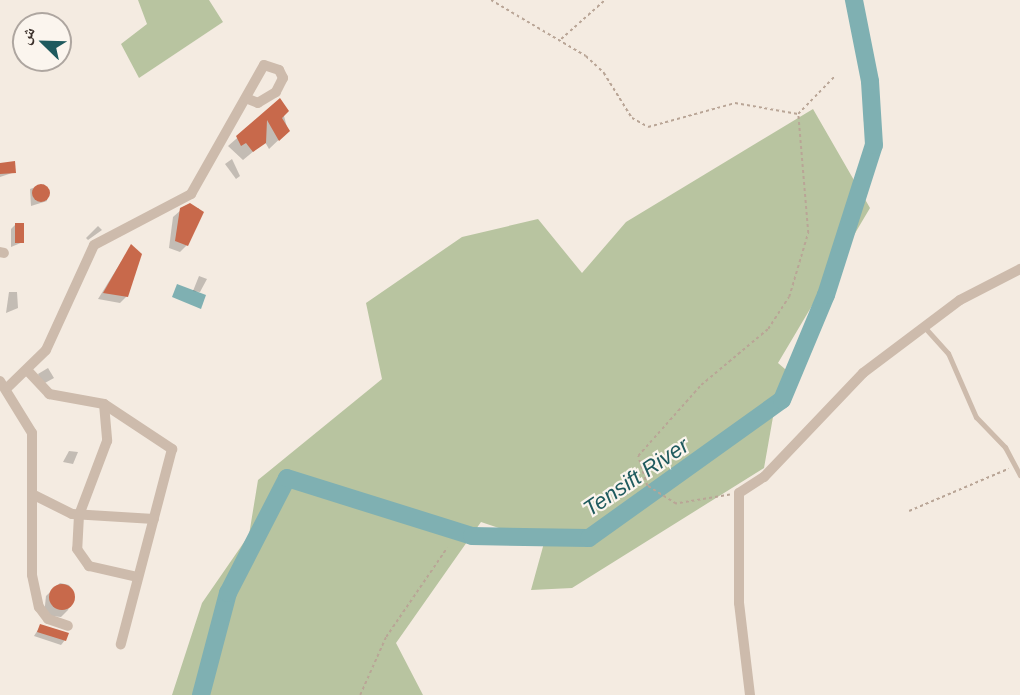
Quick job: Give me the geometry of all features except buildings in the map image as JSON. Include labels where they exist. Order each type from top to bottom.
[{"type":"street","points":[[68,626],[48,619],[37,600],[32,575],[34,495],[31,426],[4,384],[27,370],[57,330],[86,254],[116,230],[191,194],[228,122],[248,99]]},
{"type":"street","points":[[750,695],[739,603],[739,493],[764,477],[863,373],[927,330],[960,300],[1020,269]]},
{"type":"street","points":[[27,370],[51,395],[104,404],[172,449],[121,644]]},
{"type":"street","points":[[104,404],[110,422],[106,446],[80,515],[81,560],[137,577]]},
{"type":"street","points":[[34,495],[80,515],[154,519]]},
{"type":"lane","points":[[927,330],[948,353],[976,417],[1020,475]]},
{"type":"path","points":[[491,0],[561,39],[604,73],[632,118],[648,127],[735,103],[798,114]]},
{"type":"path","points":[[561,39],[605,0]]},
{"type":"path","points":[[739,493],[676,504],[647,486],[639,456],[701,385],[768,329],[789,297],[808,233],[798,114],[834,77]]},
{"type":"path","points":[[909,511],[1015,466]]},
{"type":"path","points":[[360,695],[386,637],[447,548]]},
{"type":"green space","points":[[138,0],[209,0],[223,22],[139,78],[121,44],[147,24]]},
{"type":"green space","points":[[813,109],[870,208],[778,363],[799,381],[773,417],[764,468],[572,588],[531,590],[544,543],[481,522],[396,643],[423,695],[172,695],[202,603],[249,535],[258,480],[382,379],[366,303],[462,237],[538,219],[582,273],[626,222]]},
{"type":"water","points":[[177,284],[206,295],[201,309],[172,297]]},
{"type":"waterway","name":"Tensift River","points":[[201,695],[228,593],[287,478],[472,536],[589,538],[782,400],[826,295],[874,145],[870,81],[854,0]]}]
